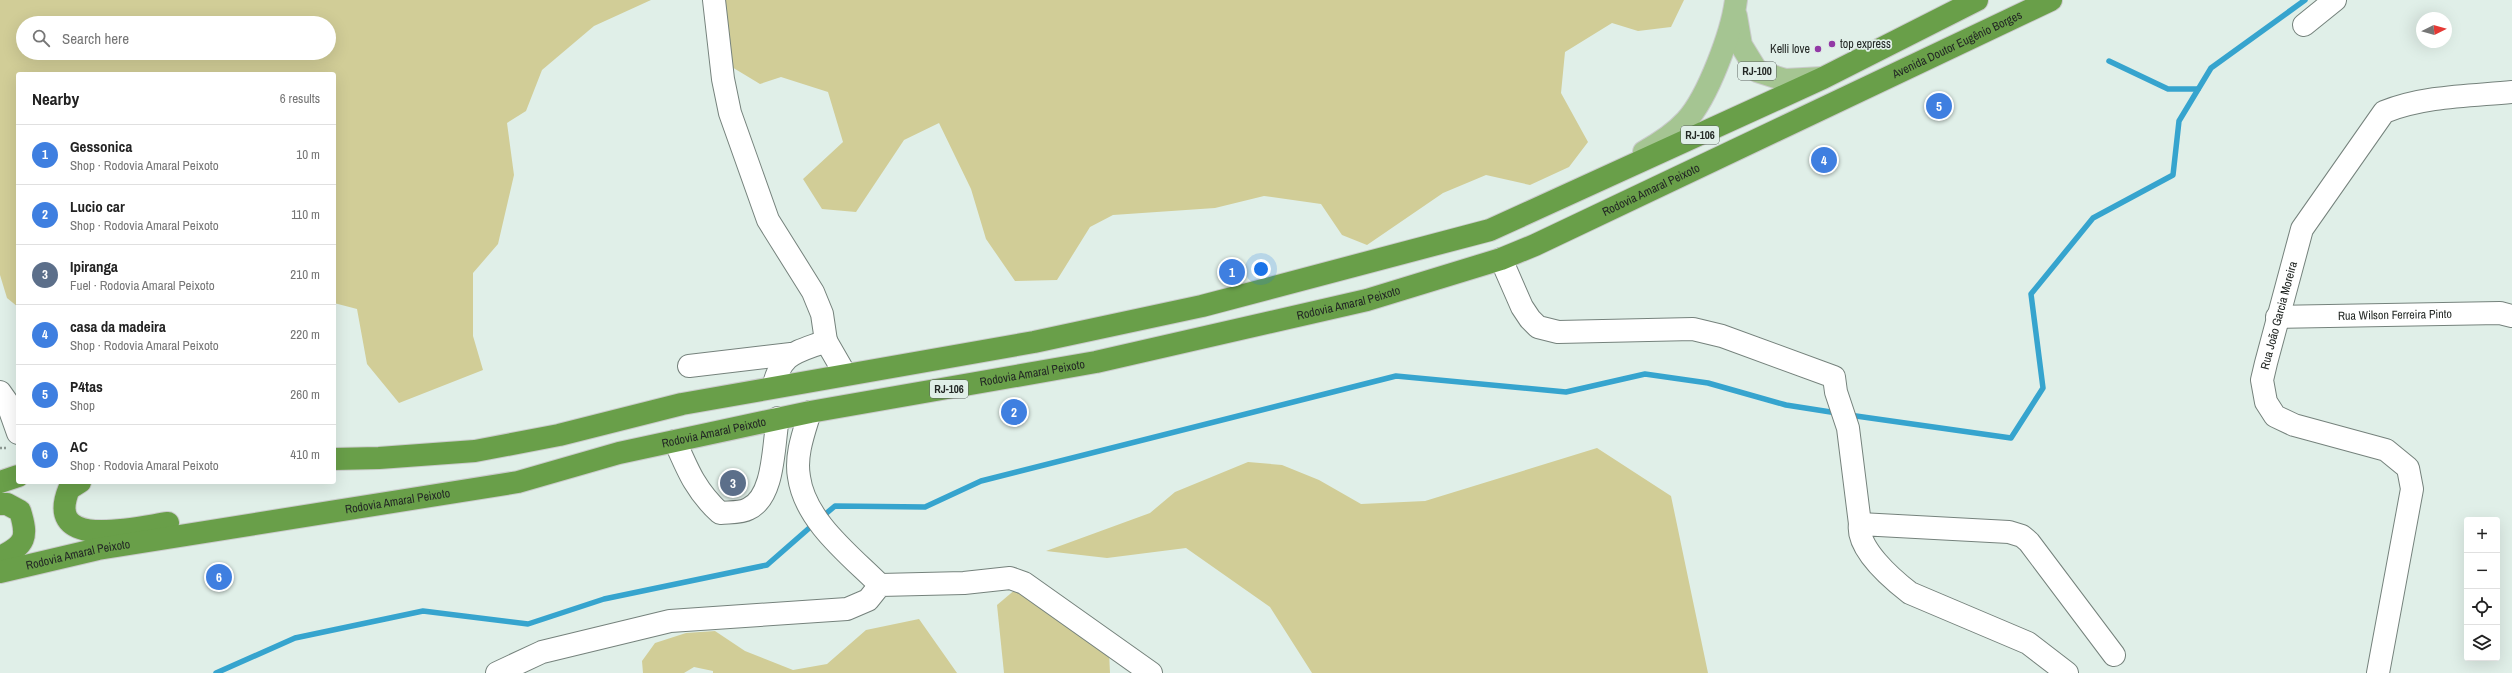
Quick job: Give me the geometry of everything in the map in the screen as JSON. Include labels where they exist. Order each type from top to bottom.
[{"type":"highway","name":"RJ-106","points":[[336,459],[379,458],[475,451],[559,435],[682,404],[1034,342],[1202,306],[1298,283],[1490,230],[1823,78],[1978,0]]},
{"type":"highway","name":"Avenida Doutor Eugênio Borges","points":[[1864,90],[2051,0]]},
{"type":"highway","name":"Rodovia Amaral Peixoto","points":[[0,572],[98,549],[518,482],[619,453],[778,418],[1055,370],[1232,333],[1367,300],[1501,259],[1568,230],[1864,90]]},
{"type":"highway","points":[[336,471],[379,458]]},
{"type":"highway","points":[[0,482],[16,477]]},
{"type":"highway","points":[[77,484],[69,489],[65,498],[64,507],[68,520],[80,529],[96,533],[347,499],[382,504]]},
{"type":"highway","points":[[0,504],[7,504],[20,511],[25,529],[22,542],[13,551],[0,557]]},
{"type":"main road","name":"RJ-100","points":[[1735,4],[1741,45],[1757,72],[1785,80],[1823,78]]},
{"type":"main road","name":"RJ-100","points":[[1576,192],[1665,141],[1687,120],[1724,52],[1735,4]]},
{"type":"street","points":[[714,0],[723,80],[730,113],[768,220],[816,300],[822,314],[826,341],[846,374]]},
{"type":"street","points":[[2304,25],[2335,0]]},
{"type":"street","name":"Rua João Garcia Moreira","points":[[2378,673],[2412,489],[2408,468],[2386,450],[2294,425],[2275,416],[2266,402],[2262,380],[2277,317],[2302,229],[2384,112],[2401,105],[2437,99],[2512,92]]},
{"type":"street","points":[[1501,259],[1522,307],[1538,327],[1558,332],[1700,331],[1722,336],[1834,377],[1836,392],[1848,428],[1860,524],[1859,533],[1864,546],[1895,581],[1910,593],[2028,643],[2067,673]]},
{"type":"street","name":"Rua Wilson Ferreira Pinto","points":[[2277,317],[2500,313],[2512,316]]},
{"type":"street","points":[[689,366],[791,354],[826,341]]},
{"type":"street","points":[[774,387],[778,369],[791,354]]},
{"type":"street","points":[[0,392],[7,402],[16,427]]},
{"type":"street","points":[[810,412],[801,444],[798,476],[809,506],[828,532],[880,585],[964,583],[1010,578],[1024,583],[1151,673]]},
{"type":"street","points":[[675,441],[692,481],[706,500],[720,513],[747,510],[758,504],[768,488],[778,418]]},
{"type":"street","points":[[1860,524],[2009,532],[2022,536],[2042,558],[2114,655]]},
{"type":"street","points":[[497,673],[542,652],[670,621],[847,609],[868,600],[880,585]]},
{"type":"shaded area","points":[[0,0],[651,0],[594,26],[542,70],[526,111],[507,123],[514,175],[498,244],[473,273],[473,336],[483,370],[399,403],[367,364],[357,309],[336,304],[336,72],[16,72],[16,305],[7,298],[0,275]]},
{"type":"shaded area","points":[[714,0],[1684,0],[1671,27],[1638,31],[1612,23],[1565,52],[1561,93],[1588,142],[1569,167],[1530,185],[1486,175],[1443,193],[1367,245],[1342,235],[1321,204],[1264,196],[1215,208],[1113,215],[1090,227],[1057,280],[1015,281],[986,239],[971,189],[939,123],[904,140],[856,212],[822,209],[803,179],[843,142],[828,92],[781,77],[760,84],[712,55]]},
{"type":"shaded area","points":[[1597,448],[1671,496],[1708,673],[1312,673],[1270,607],[1186,548],[1107,558],[1046,551],[1150,513],[1175,492],[1248,462],[1282,465],[1319,480],[1361,504],[1425,501]]},
{"type":"shaded area","points":[[1022,584],[1109,651],[1110,673],[1004,673],[997,605]]},
{"type":"shaded area","points":[[919,619],[957,673],[713,673],[713,671],[694,667],[684,673],[643,673],[642,661],[655,643],[686,633],[715,631],[745,651],[793,670],[827,664],[866,630]]},
{"type":"waterway","points":[[1849,415],[2011,438],[2043,388],[2031,294],[2093,218],[2173,175],[2179,121],[2211,68],[2305,0]]},
{"type":"waterway","points":[[2109,61],[2168,89],[2198,89]]},
{"type":"waterway","points":[[822,517],[835,506],[925,507],[981,481],[1396,376],[1566,392],[1645,374],[1708,383],[1786,405],[1837,413]]},
{"type":"waterway","points":[[216,673],[295,638],[423,611],[528,624],[604,599],[767,565],[815,523]]},
{"type":"place","name":"top express","points":[[1832,44]]},
{"type":"place","name":"Kelli love","points":[[1818,49]]},
{"type":"place","name":"P4tas","points":[[1939,106]]},
{"type":"place","name":"casa da madeira","points":[[1824,160]]},
{"type":"place","name":"Gessonica","points":[[1232,272]]},
{"type":"place","name":"Lucio car","points":[[1014,412]]},
{"type":"place","name":"Ipiranga","points":[[733,483]]},
{"type":"place","name":"AC","points":[[219,577]]}]
